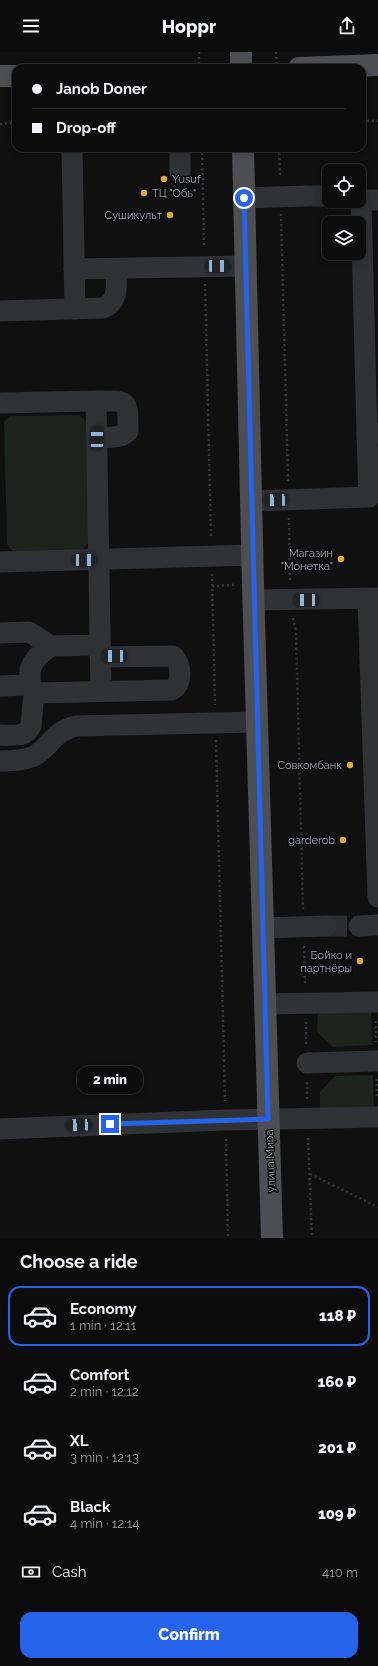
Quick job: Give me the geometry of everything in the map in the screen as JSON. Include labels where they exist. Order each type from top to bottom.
[{"type":"main road","points":[[241,52],[242,64]]},
{"type":"main road","points":[[366,65],[378,65]]},
{"type":"main road","points":[[0,76],[12,76]]},
{"type":"main road","name":"улица Мира","points":[[243,152],[251,501],[272,1238]]},
{"type":"street","points":[[72,152],[75,308]]},
{"type":"street","points":[[180,152],[180,172]]},
{"type":"street","points":[[244,198],[305,196]]},
{"type":"street","points":[[251,501],[368,497],[372,434],[366,200]]},
{"type":"street","points":[[74,269],[245,266]]},
{"type":"street","points":[[0,311],[103,308],[109,306],[116,296],[116,269]]},
{"type":"street","points":[[96,401],[101,691]]},
{"type":"street","points":[[0,403],[96,401],[121,401],[125,403],[128,408],[128,431],[125,435],[118,437],[97,438]]},
{"type":"street","points":[[0,562],[253,556]]},
{"type":"street","points":[[254,600],[373,598],[378,898]]},
{"type":"street","points":[[0,633],[29,632],[52,646],[173,656],[177,659],[179,665],[179,681],[175,688],[171,690],[101,691],[32,689],[0,686]]},
{"type":"street","points":[[0,735],[20,735],[29,730],[32,689],[30,670],[32,663],[38,656],[52,646]]},
{"type":"street","points":[[0,761],[17,761],[35,755],[62,731],[76,726],[257,722]]},
{"type":"street","points":[[263,928],[326,926]]},
{"type":"street","points":[[265,1004],[378,1002]]},
{"type":"street","points":[[307,1063],[378,1061]]},
{"type":"street","points":[[0,1129],[225,1120],[378,1117]]},
{"type":"path","points":[[199,52],[199,64]]},
{"type":"path","points":[[276,52],[277,64]]},
{"type":"path","points":[[366,121],[378,121]]},
{"type":"path","points":[[0,124],[12,123]]},
{"type":"path","points":[[279,152],[291,600],[296,632],[312,1238]]},
{"type":"path","points":[[225,1120],[228,1238]]},
{"type":"path","points":[[310,1174],[378,1208]]},
{"type":"shaded area","points":[[80,415],[86,422],[89,542],[82,550],[13,552],[7,544],[4,422],[10,416]]},
{"type":"shaded area","points":[[371,1009],[372,1045],[333,1047],[317,1032],[318,1010]]},
{"type":"shaded area","points":[[373,1075],[374,1111],[320,1112],[320,1092],[335,1076]]},
{"type":"tunnel","points":[[305,196],[322,196]]},
{"type":"tunnel","points":[[326,926],[359,926]]},
{"type":"place","name":"Yusuf","points":[[164,179]]},
{"type":"place","name":"ТЦ \"Обь\"","points":[[144,193]]},
{"type":"place","name":"Сушикульт","points":[[170,215]]},
{"type":"place","name":"Магазин \"Монетка\"","points":[[341,559]]},
{"type":"place","name":"Совкомбанк","points":[[350,765]]},
{"type":"place","name":"garderob","points":[[343,840]]},
{"type":"place","name":"Бойко и партнёры","points":[[360,961]]},
{"type":"route","points":[[110,1124],[268,1119],[244,198]]}]
